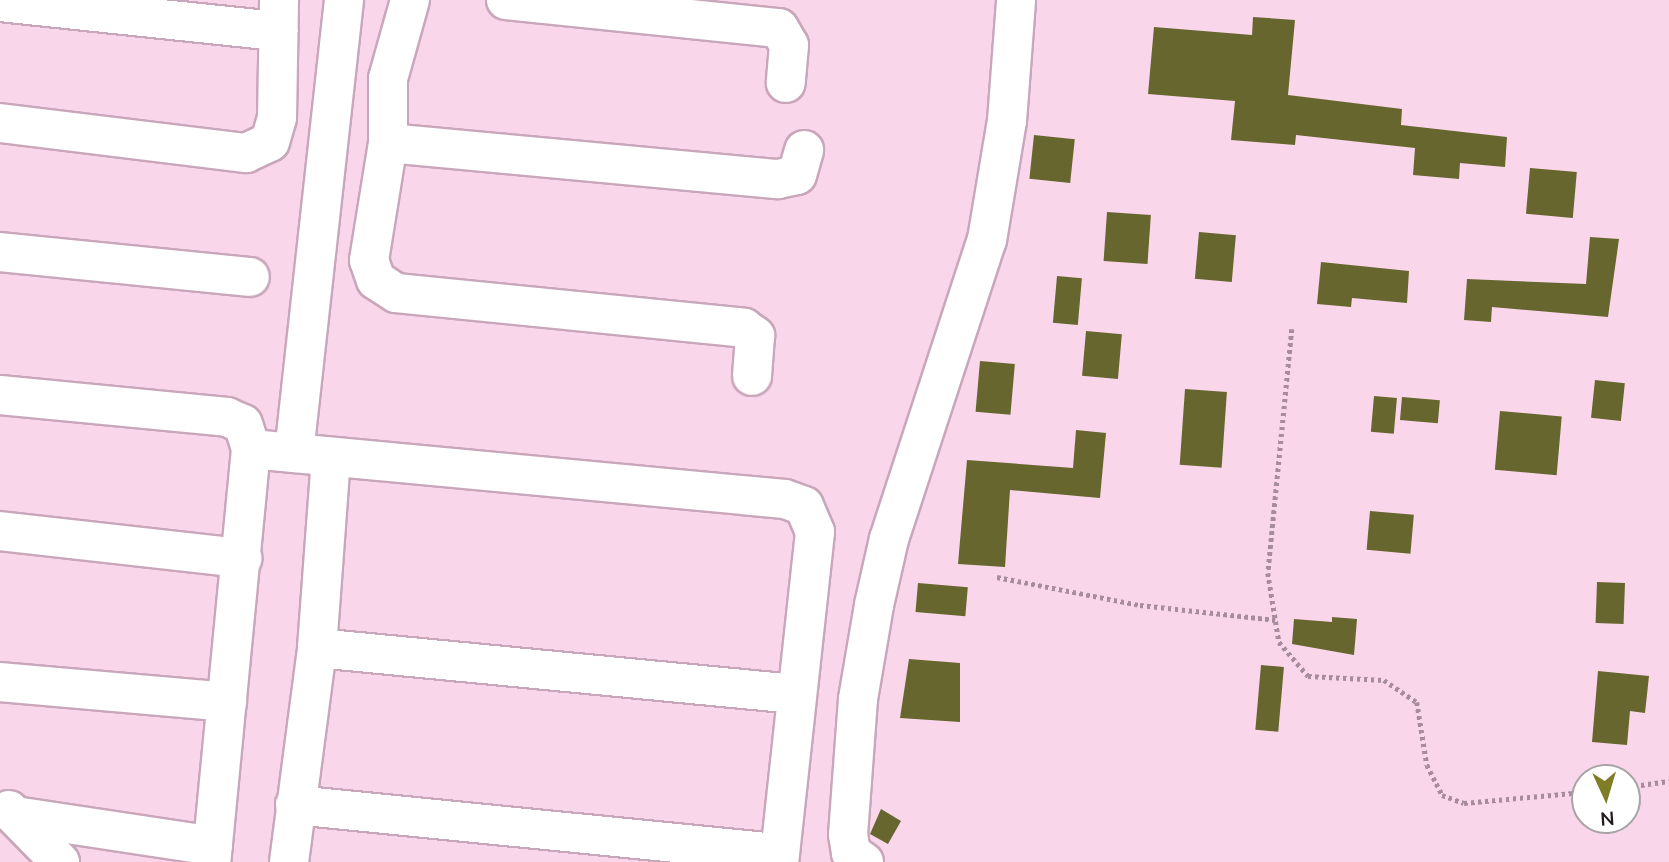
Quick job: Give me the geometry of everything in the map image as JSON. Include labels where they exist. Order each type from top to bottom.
[{"type":"street","points":[[289,862],[317,648],[313,456],[344,0]]},
{"type":"street","points":[[410,0],[388,79],[388,143],[369,260],[376,280],[396,293],[744,328],[754,336],[752,376]]},
{"type":"street","points":[[506,0],[779,28],[789,45],[786,83]]},
{"type":"street","points":[[864,862],[851,853],[848,835],[858,699],[872,618],[889,539],[987,240],[1007,121],[1016,0]]},
{"type":"street","points":[[0,2],[278,16],[277,118],[270,142],[246,153],[0,123]]},
{"type":"street","points":[[388,143],[778,179],[797,174],[804,150]]},
{"type":"street","points":[[0,252],[250,277]]},
{"type":"street","points":[[0,395],[227,418],[243,424],[251,449],[212,854],[8,808]]},
{"type":"street","points":[[251,449],[785,499],[804,506],[815,532],[779,858],[295,805]]},
{"type":"street","points":[[0,531],[242,558]]},
{"type":"street","points":[[317,648],[797,694]]},
{"type":"street","points":[[0,682],[227,702]]},
{"type":"street","points":[[8,808],[61,862]]},
{"type":"path","points":[[1292,329],[1268,573],[1279,642],[1308,676],[1384,680],[1418,702],[1427,765],[1442,795],[1464,803],[1571,793]]},
{"type":"path","points":[[997,578],[1140,605],[1275,620]]},
{"type":"path","points":[[1641,785],[1669,781]]},
{"type":"building","points":[[1253,17],[1295,20],[1288,95],[1402,109],[1401,125],[1507,137],[1505,167],[1460,163],[1459,179],[1413,175],[1415,148],[1296,135],[1295,145],[1231,140],[1235,101],[1148,94],[1154,27],[1252,35]]},
{"type":"building","points":[[1034,135],[1075,139],[1070,183],[1029,179]]},
{"type":"building","points":[[1530,168],[1577,172],[1573,218],[1526,214]]},
{"type":"building","points":[[1107,212],[1151,215],[1147,264],[1104,261]]},
{"type":"building","points":[[1199,232],[1236,235],[1232,282],[1195,279]]},
{"type":"building","points":[[1590,237],[1619,239],[1608,317],[1492,307],[1491,322],[1464,320],[1467,279],[1586,284]]},
{"type":"building","points":[[1321,262],[1409,271],[1407,303],[1352,298],[1351,307],[1317,304]]},
{"type":"building","points":[[1057,276],[1082,278],[1078,325],[1053,323]]},
{"type":"building","points":[[1086,331],[1122,334],[1118,379],[1082,376]]},
{"type":"building","points":[[980,361],[1015,364],[1010,415],[976,412]]},
{"type":"building","points":[[1595,380],[1625,383],[1621,421],[1591,418]]},
{"type":"building","points":[[1185,389],[1227,392],[1222,468],[1180,465]]},
{"type":"building","points":[[1374,396],[1397,398],[1394,434],[1371,432]]},
{"type":"building","points":[[1402,397],[1440,400],[1438,423],[1400,420]]},
{"type":"building","points":[[1500,411],[1562,416],[1557,475],[1495,470]]},
{"type":"building","points":[[1076,430],[1106,433],[1100,498],[1010,490],[1005,567],[958,564],[967,460],[1073,468]]},
{"type":"building","points":[[1370,511],[1414,515],[1410,554],[1367,550]]},
{"type":"building","points":[[1597,582],[1625,583],[1624,624],[1596,623]]},
{"type":"building","points":[[918,583],[968,587],[965,616],[915,612]]},
{"type":"building","points":[[1332,617],[1357,619],[1354,655],[1292,644],[1294,619],[1332,622]]},
{"type":"building","points":[[909,659],[960,663],[960,722],[900,718]]},
{"type":"building","points":[[1261,665],[1284,667],[1278,732],[1255,730]]},
{"type":"building","points":[[1598,671],[1649,676],[1645,713],[1630,711],[1627,745],[1592,742]]},
{"type":"building","points":[[881,809],[901,821],[888,844],[870,834]]}]
